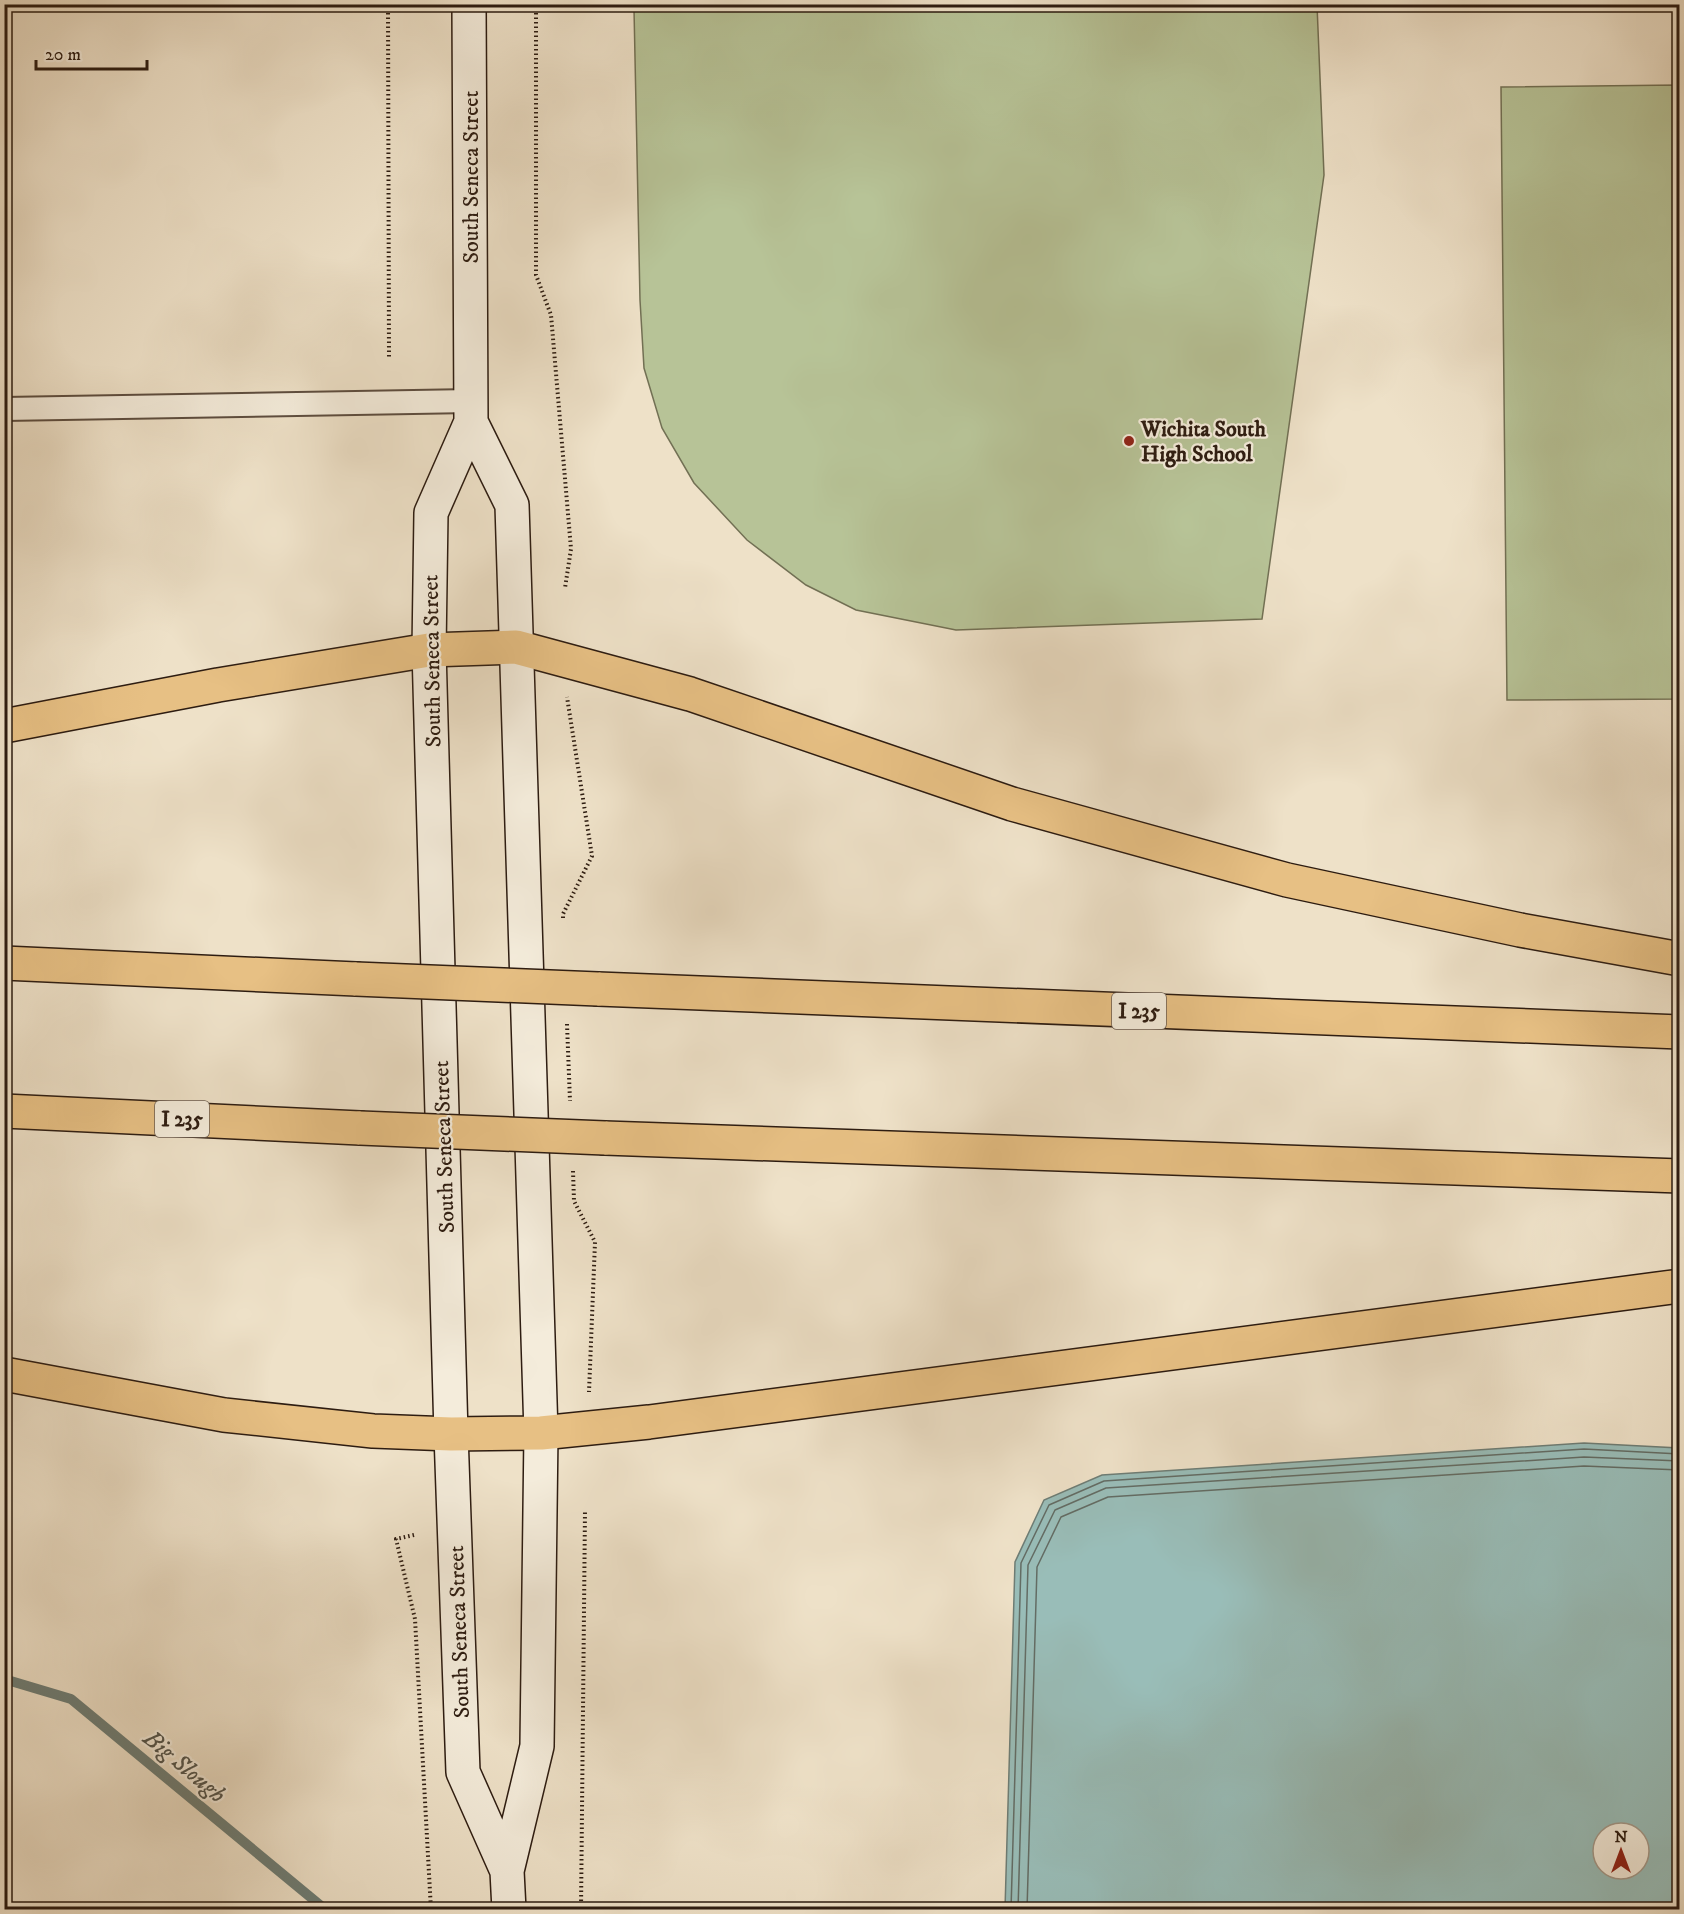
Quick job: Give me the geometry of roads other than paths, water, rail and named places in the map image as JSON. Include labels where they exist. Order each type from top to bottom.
[{"type":"highway","points":[[4,726],[218,685],[429,650],[516,647],[690,694],[1012,804],[1287,880],[1520,930],[1680,960]]},
{"type":"highway","name":"I 235","points":[[4,963],[598,990],[1680,1032]]},
{"type":"highway","name":"I 235","points":[[4,1111],[604,1138],[1680,1176]]},
{"type":"highway","points":[[4,1374],[224,1415],[373,1431],[451,1434],[542,1433],[661,1421],[1680,1286]]},
{"type":"street","name":"South Seneca Street","points":[[469,4],[471,411],[430,513],[429,650],[463,1772],[507,1871]]},
{"type":"street","name":"South Seneca Street","points":[[471,411],[512,505],[542,1433],[537,1746],[507,1871],[508,1910]]},
{"type":"lane","points":[[4,409],[471,411]]},
{"type":"water","points":[[1584,1443],[1679,1448],[1679,1909],[1005,1909],[1015,1562],[1044,1500],[1102,1475]]},
{"type":"waterway","name":"Big Slough","points":[[4,1679],[71,1699],[326,1910]]},
{"type":"place","name":"Wichita South High School","points":[[1129,441]]}]
